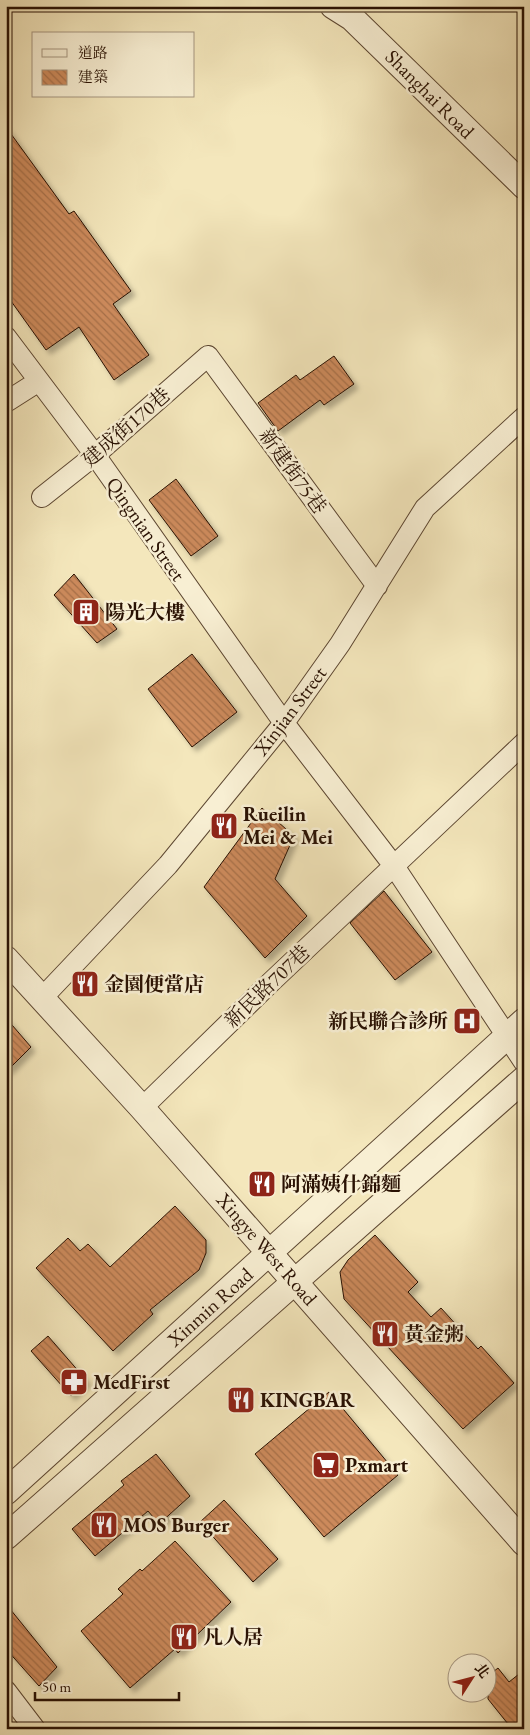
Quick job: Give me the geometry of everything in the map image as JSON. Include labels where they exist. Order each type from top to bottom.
[{"type":"street","name":"Shanghai Road","points":[[333,6],[352,18],[524,186]]},
{"type":"street","name":"Qingnian Street","points":[[6,337],[95,455],[284,722]]},
{"type":"street","name":"建成街170巷","points":[[42,497],[95,455],[208,356]]},
{"type":"street","name":"新建街75巷","points":[[208,356],[377,586]]},
{"type":"street","points":[[6,402],[39,380]]},
{"type":"street","name":"Xinjian Street","points":[[43,997],[168,865],[284,722],[340,644],[425,508],[524,417]]},
{"type":"street","points":[[284,722],[515,1029],[524,1062]]},
{"type":"street","name":"新民路707巷","points":[[142,1108],[524,743]]},
{"type":"street","name":"Xingye West Road","points":[[6,959],[43,997],[142,1108],[524,1543]]},
{"type":"street","name":"Xinmin Road","points":[[6,1492],[515,1029]]},
{"type":"street","name":"Xinmin Road","points":[[6,1537],[524,1079]]},
{"type":"street","points":[[6,1691],[36,1729]]},
{"type":"building","points":[[6,127],[69,214],[74,211],[131,291],[113,304],[149,355],[114,380],[79,327],[46,350],[6,294]]},
{"type":"building","points":[[334,356],[354,384],[324,405],[320,400],[278,431],[258,403],[296,375],[300,380]]},
{"type":"building","points":[[176,479],[218,536],[191,556],[149,500]]},
{"type":"building","name":"陽光大樓","points":[[74,574],[117,629],[97,643],[54,595]]},
{"type":"building","points":[[192,654],[237,712],[192,747],[148,689]]},
{"type":"building","points":[[262,808],[294,836],[275,879],[307,916],[265,958],[204,887]]},
{"type":"building","points":[[384,891],[432,952],[395,980],[350,923]]},
{"type":"building","points":[[6,1018],[31,1047],[6,1072]]},
{"type":"building","points":[[175,1206],[206,1240],[206,1253],[199,1270],[150,1310],[153,1314],[113,1351],[36,1268],[68,1238],[80,1251],[88,1244],[110,1267]]},
{"type":"building","points":[[375,1235],[418,1282],[408,1292],[431,1317],[441,1308],[478,1349],[481,1346],[514,1383],[463,1429],[344,1299],[340,1272],[348,1260]]},
{"type":"building","points":[[48,1336],[87,1381],[71,1396],[31,1351]]},
{"type":"building","name":"Pxmart","points":[[329,1392],[398,1475],[324,1537],[255,1454]]},
{"type":"building","points":[[156,1454],[190,1496],[159,1524],[148,1511],[95,1556],[72,1529],[124,1485],[121,1481]]},
{"type":"building","points":[[224,1500],[278,1559],[253,1582],[200,1522]]},
{"type":"building","points":[[175,1541],[231,1602],[178,1653],[175,1649],[130,1688],[81,1631],[123,1594],[118,1589],[140,1569],[142,1571]]},
{"type":"building","points":[[6,1604],[57,1667],[39,1686],[6,1649]]},
{"type":"building","points":[[498,1668],[509,1682],[524,1670],[524,1729],[512,1729],[490,1702],[498,1702]]},
{"type":"place","name":"陽光大樓","points":[[86,612]]},
{"type":"place","name":"Rueilin Mei & Mei","points":[[224,826]]},
{"type":"place","name":"金園便當店","points":[[85,984]]},
{"type":"place","name":"新民聯合診所","points":[[467,1021]]},
{"type":"place","name":"阿滿姨什錦麵","points":[[262,1184]]},
{"type":"place","name":"黃金粥","points":[[385,1334]]},
{"type":"place","name":"MedFirst","points":[[74,1382]]},
{"type":"place","name":"KINGBAR","points":[[241,1400]]},
{"type":"place","name":"Pxmart","points":[[326,1465]]},
{"type":"place","name":"MOS Burger","points":[[104,1525]]},
{"type":"place","name":"凡人居","points":[[184,1637]]}]
